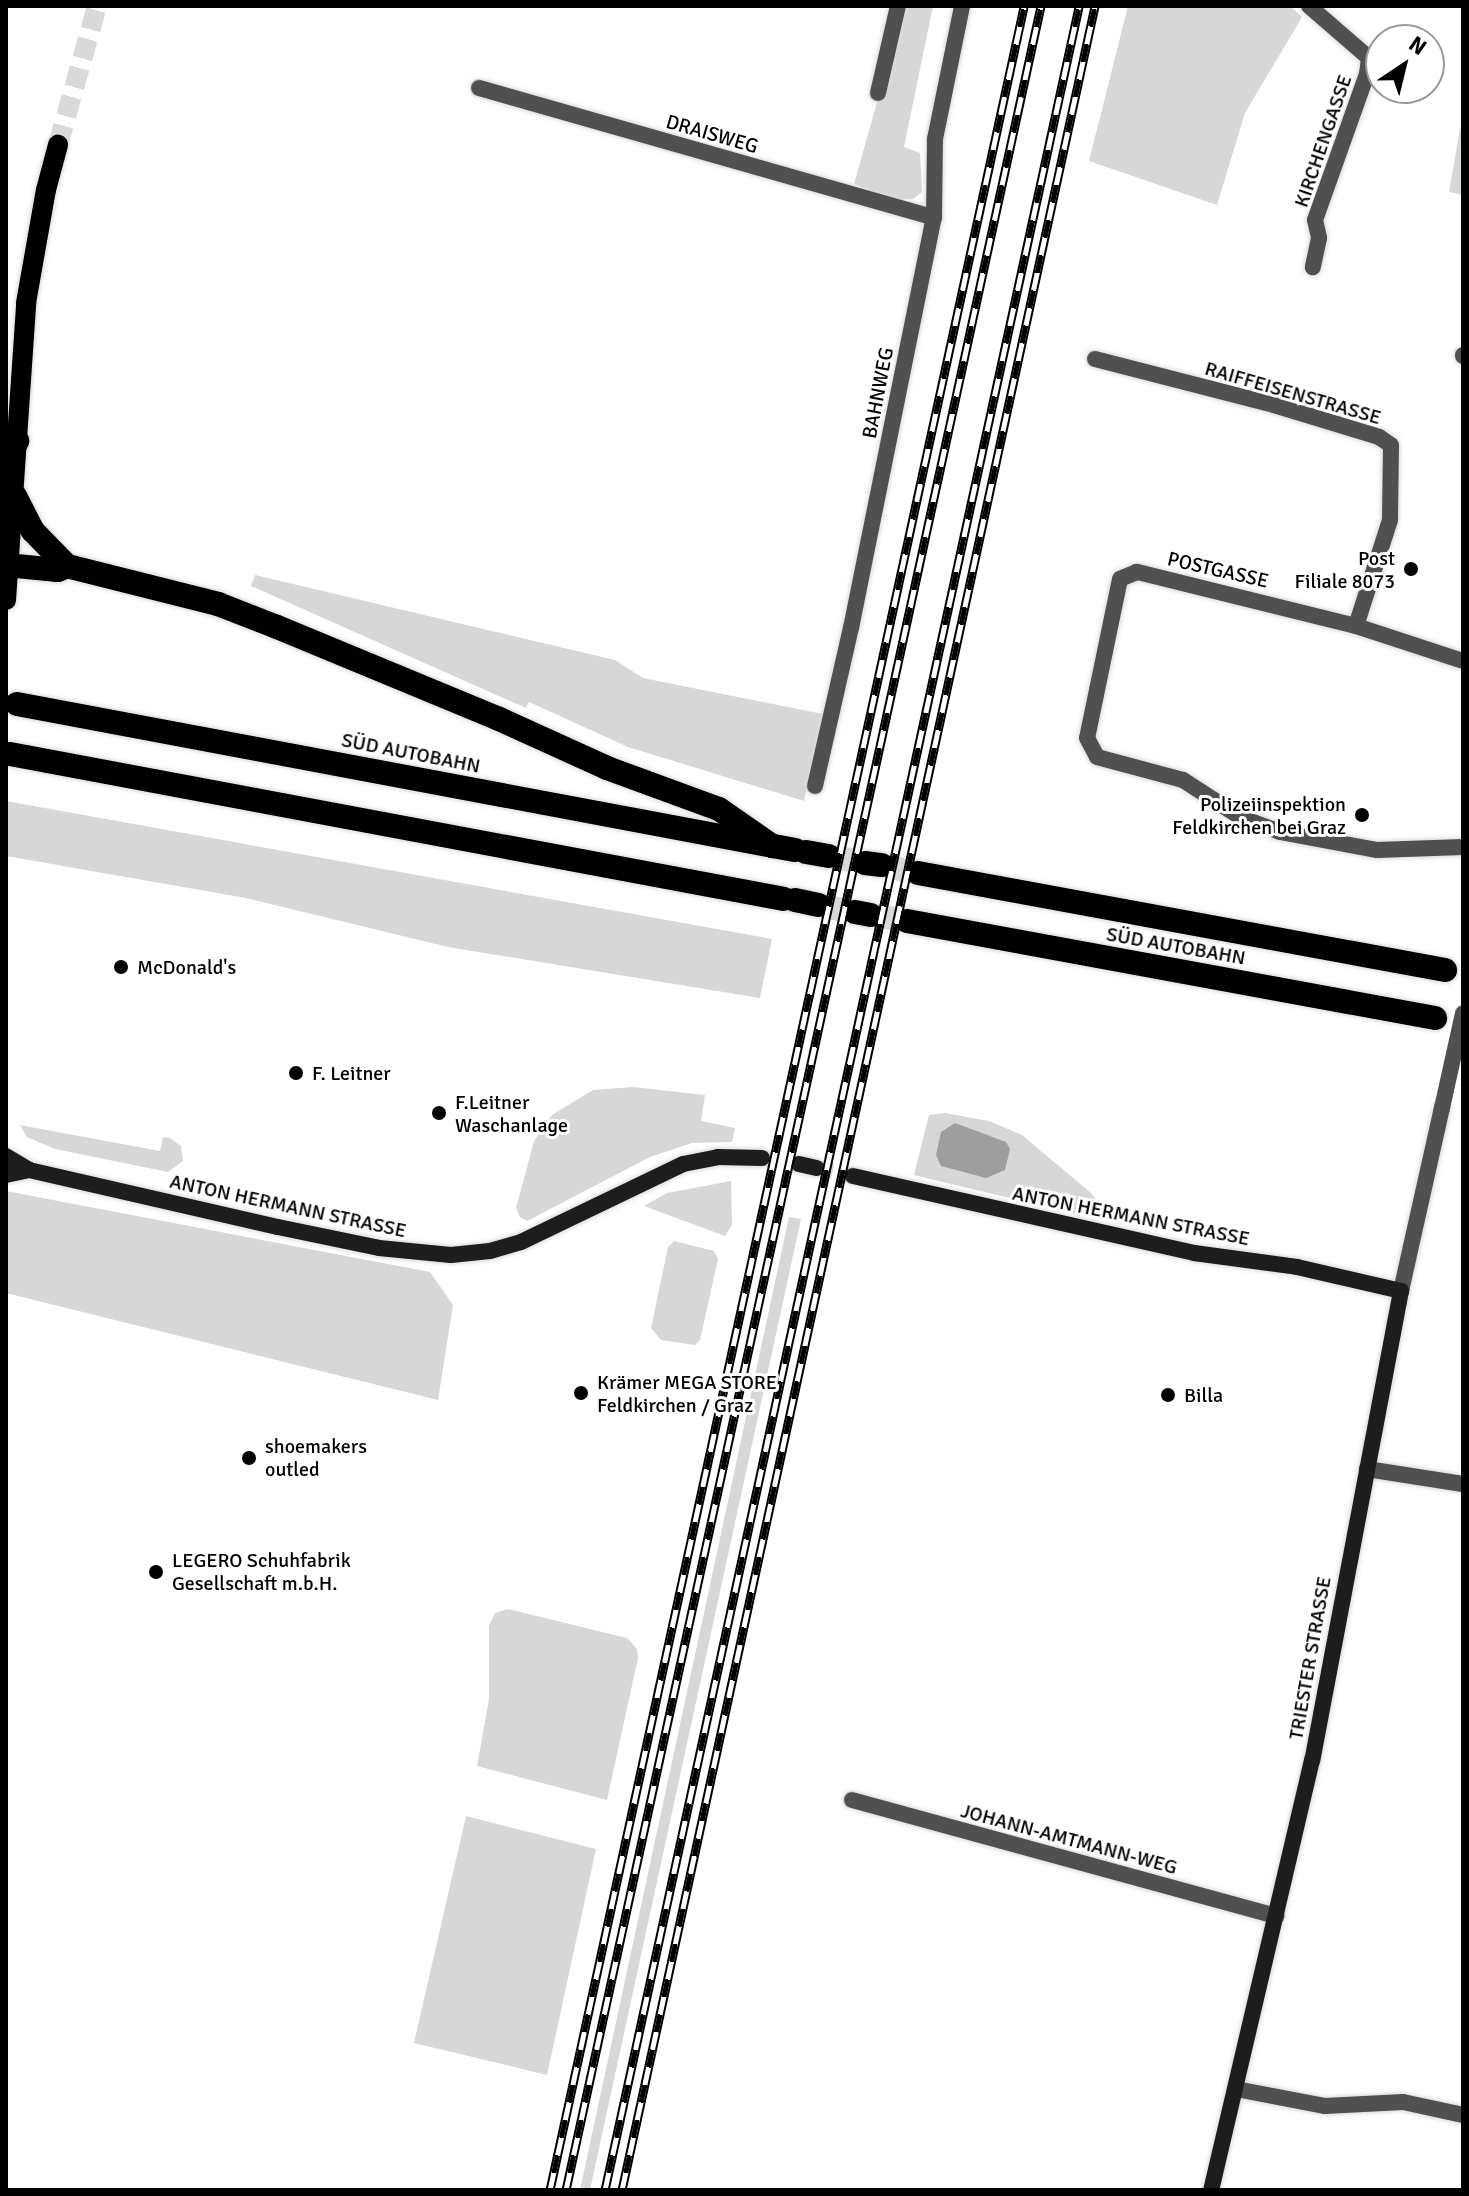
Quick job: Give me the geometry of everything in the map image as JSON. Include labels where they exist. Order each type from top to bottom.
[{"type":"highway","points":[[8,565],[58,570],[67,566],[33,531],[15,496]]},
{"type":"highway","name":"SÜD AUTOBAHN","points":[[17,704],[800,851],[719,809],[607,768],[497,718],[218,604],[67,566]]},
{"type":"highway","points":[[10,754],[799,901]]},
{"type":"highway","name":"SÜD AUTOBAHN","points":[[918,873],[1445,970]]},
{"type":"highway","name":"SÜD AUTOBAHN","points":[[907,921],[1435,1018]]},
{"type":"main road","points":[[6,600],[15,496],[12,452],[26,303],[46,190],[58,145]]},
{"type":"main road","name":"ANTON HERMANN STRASSE","points":[[6,1156],[29,1170],[331,1239],[451,1255],[490,1251],[521,1242],[683,1164],[718,1157],[762,1158]]},
{"type":"main road","points":[[799,1164],[817,1168]]},
{"type":"main road","name":"ANTON HERMANN STRASSE","points":[[6,1175],[29,1170]]},
{"type":"main road","name":"ANTON HERMANN STRASSE","points":[[853,1176],[1194,1253],[1297,1267],[1401,1291]]},
{"type":"main road","name":"TRIESTER STRASSE","points":[[1211,2190],[1312,1760],[1401,1291]]},
{"type":"street","points":[[878,93],[898,6]]},
{"type":"street","name":"BAHNWEG","points":[[815,786],[851,628],[934,218],[935,139],[962,6]]},
{"type":"street","name":"KIRCHENGASSE","points":[[1309,6],[1369,58],[1367,74],[1315,220],[1319,238],[1313,267]]},
{"type":"street","name":"DRAISWEG","points":[[479,88],[934,218]]},
{"type":"street","name":"RAIFFEISENSTRASSE","points":[[1095,359],[1274,405],[1379,437],[1391,445],[1390,520],[1356,626]]},
{"type":"street","name":"POSTGASSE","points":[[1463,661],[1356,626],[1137,572],[1120,579],[1087,738],[1097,757],[1183,780],[1242,818],[1280,832],[1377,850],[1463,847]]},
{"type":"street","name":"TRIESTER STRASSE","points":[[1401,1291],[1463,1013]]},
{"type":"street","points":[[1367,1469],[1463,1484]]},
{"type":"street","name":"JOHANN-AMTMANN-WEG","points":[[852,1800],[1276,1916]]},
{"type":"street","points":[[1236,2089],[1325,2106],[1403,2102],[1463,2115]]},
{"type":"shaded area","points":[[904,6],[933,6],[904,147],[920,153],[922,192],[913,199],[891,199],[854,184]]},
{"type":"shaded area","points":[[1128,6],[1290,6],[1302,17],[1245,113],[1217,205],[1089,161]]},
{"type":"shaded area","points":[[1463,112],[1463,195],[1449,192]]},
{"type":"shaded area","points":[[255,575],[615,660],[643,678],[823,714],[804,801],[628,747],[529,702],[526,708],[251,586]]},
{"type":"shaded area","points":[[6,801],[772,939],[760,998],[448,947],[246,898],[6,856]]},
{"type":"shaded area","points":[[633,1087],[705,1095],[701,1121],[735,1128],[732,1142],[692,1143],[650,1157],[527,1221],[520,1217],[516,1208],[534,1141],[552,1115],[593,1090]]},
{"type":"shaded area","points":[[945,1113],[989,1121],[1022,1135],[1091,1193],[1099,1204],[1098,1215],[1093,1218],[914,1175],[929,1115]]},
{"type":"shaded area","points":[[955,1123],[1006,1142],[1010,1149],[1005,1170],[986,1178],[941,1166],[936,1155],[941,1132]]},
{"type":"shaded area","points":[[20,1125],[160,1151],[163,1137],[170,1138],[181,1146],[183,1161],[168,1172],[55,1149],[27,1137]]},
{"type":"shaded area","points":[[731,1181],[732,1225],[725,1236],[644,1206],[667,1193]]},
{"type":"shaded area","points":[[6,1191],[430,1272],[453,1305],[438,1400],[6,1293]]},
{"type":"shaded area","points":[[789,1217],[801,1219],[590,2190],[580,2190]]},
{"type":"shaded area","points":[[674,1241],[714,1251],[718,1259],[700,1340],[695,1345],[661,1340],[651,1328],[668,1247]]},
{"type":"shaded area","points":[[508,1609],[627,1638],[637,1649],[638,1658],[607,1800],[477,1766],[489,1699],[489,1626],[495,1613]]},
{"type":"shaded area","points":[[466,1816],[596,1849],[547,2075],[414,2043]]},
{"type":"tunnel","points":[[58,145],[97,6]]},
{"type":"tunnel","points":[[829,856],[865,863]]},
{"type":"tunnel","points":[[882,865],[918,873]]},
{"type":"tunnel","points":[[818,905],[855,912]]},
{"type":"tunnel","points":[[871,915],[907,921]]},
{"type":"tunnel","points":[[762,1158],[799,1164]]},
{"type":"tunnel","points":[[817,1168],[853,1176]]},
{"type":"railway","points":[[550,2190],[1024,6]]},
{"type":"railway","points":[[566,2190],[1041,6]]},
{"type":"railway","points":[[605,2190],[1079,6]]},
{"type":"railway","points":[[622,2190],[1095,6]]},
{"type":"place","name":"Post Filiale 8073","points":[[1411,569]]},
{"type":"place","name":"Polizeiinspektion Feldkirchen bei Graz","points":[[1362,815]]},
{"type":"place","name":"McDonald's","points":[[121,967]]},
{"type":"place","name":"F. Leitner","points":[[296,1073]]},
{"type":"place","name":"F.Leitner Waschanlage","points":[[439,1113]]},
{"type":"place","name":"Krämer MEGA STORE Feldkirchen / Graz","points":[[581,1393]]},
{"type":"place","name":"Billa","points":[[1168,1395]]},
{"type":"place","name":"shoemakers outled","points":[[249,1458]]},
{"type":"place","name":"LEGERO Schuhfabrik Gesellschaft m.b.H.","points":[[156,1572]]}]
